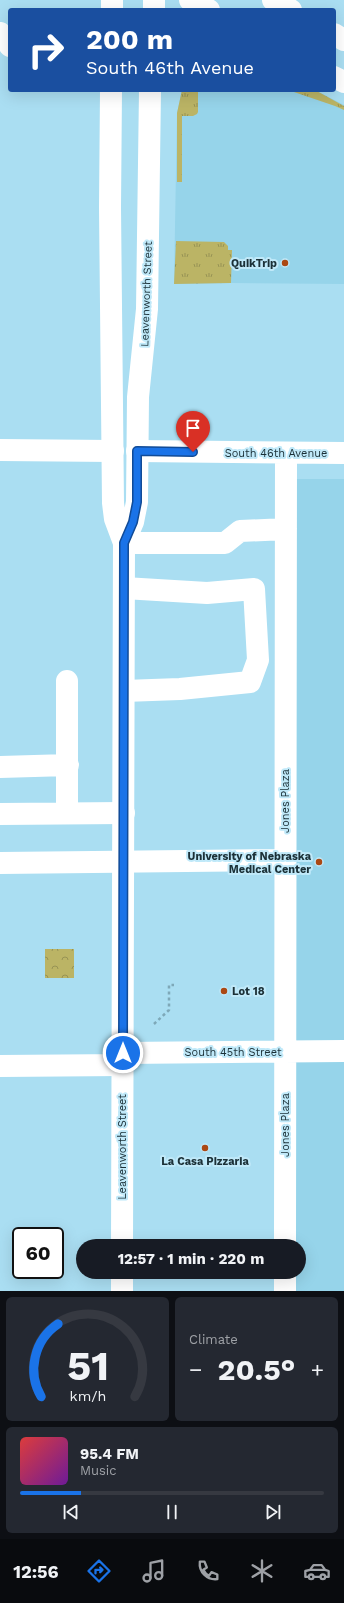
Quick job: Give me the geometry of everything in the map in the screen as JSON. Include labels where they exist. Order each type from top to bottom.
[{"type":"main road","points":[[190,0],[205,8]]},
{"type":"main road","points":[[273,0],[287,8]]},
{"type":"main road","points":[[0,33],[8,43]]},
{"type":"main road","name":"Leavenworth Street","points":[[112,92],[110,207],[113,503],[116,519],[124,543],[122,1239]]},
{"type":"main road","name":"Leavenworth Street","points":[[124,543],[133,522],[137,502],[138,397],[147,308],[153,96]]},
{"type":"main road","points":[[0,450],[113,451]]},
{"type":"main road","name":"South 46th Avenue","points":[[137,451],[344,453]]},
{"type":"main road","name":"Jones Plaza","points":[[285,1239],[286,453]]},
{"type":"main road","points":[[124,543],[225,543],[240,531],[286,529]]},
{"type":"main road","points":[[124,588],[207,593],[254,589],[286,572]]},
{"type":"main road","points":[[124,691],[180,689],[250,682],[258,660],[254,589]]},
{"type":"main road","points":[[67,680],[67,813]]},
{"type":"main road","points":[[0,767],[68,765]]},
{"type":"main road","points":[[0,814],[124,812]]},
{"type":"main road","points":[[0,863],[285,860]]},
{"type":"main road","name":"South 45th Street","points":[[0,1066],[123,1059],[344,1051]]},
{"type":"main road","points":[[122,1279],[122,1291]]},
{"type":"main road","points":[[285,1279],[285,1291]]},
{"type":"path","points":[[154,1024],[168,1010],[168,985],[174,985]]},
{"type":"shaded area","name":"QuikTrip","points":[[182,92],[319,92],[344,105],[344,284],[174,284],[177,113]]},
{"type":"shaded area","name":"University of Nebraska Medical Center","points":[[294,479],[344,479],[344,1291],[295,1291],[295,1279],[306,1279],[306,1239],[295,1239]]},
{"type":"green space","points":[[182,92],[198,92],[197,114],[193,116],[182,116],[182,182],[177,182],[177,113]]},
{"type":"green space","points":[[294,92],[319,92],[344,106],[344,110]]},
{"type":"green space","points":[[176,241],[224,242],[228,246],[228,250],[232,250],[231,283],[174,284]]},
{"type":"green space","points":[[45,949],[74,949],[74,978],[45,978]]},
{"type":"place","name":"QuikTrip","points":[[285,263]]},
{"type":"place","name":"University of Nebraska Medical Center","points":[[319,862]]},
{"type":"place","name":"Lot 18","points":[[224,991]]},
{"type":"place","name":"La Casa Pizzaria","points":[[205,1148]]},
{"type":"route","points":[[123,1053],[124,543],[133,522],[137,502],[137,451],[193,452]]}]
